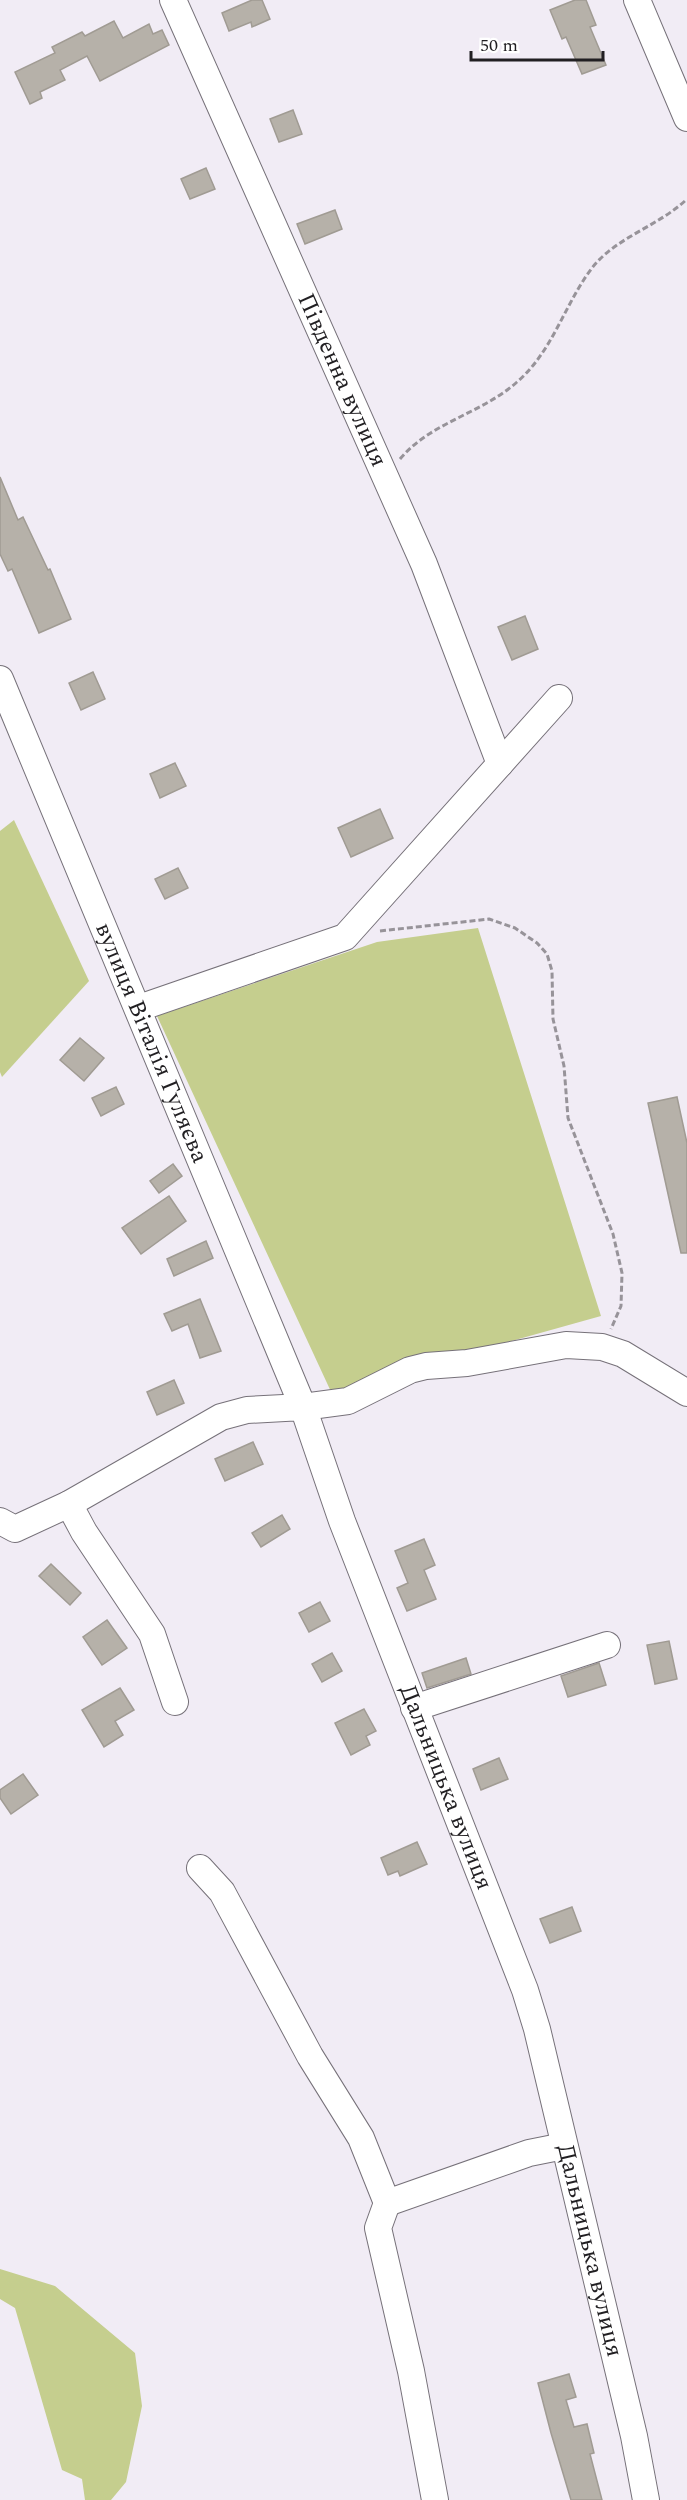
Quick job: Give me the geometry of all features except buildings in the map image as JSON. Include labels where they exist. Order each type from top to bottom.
[{"type":"street","name":"Південна вулиця","points":[[173,0],[424,564],[500,764]]},
{"type":"street","points":[[637,0],[687,118]]},
{"type":"street","name":"вулиця Віталія Гуляєва","points":[[0,679],[139,1008],[303,1407]]},
{"type":"street","points":[[139,1008],[345,937],[559,698]]},
{"type":"street","points":[[5,1531],[69,1504],[221,1417],[247,1410],[303,1407],[348,1401],[410,1370],[426,1366],[467,1364],[566,1345],[602,1347],[623,1354],[687,1393]]},
{"type":"street","name":"Дальницька вулиця","points":[[303,1407],[342,1521],[525,1990],[537,2029],[631,2424],[646,2500]]},
{"type":"street","points":[[69,1504],[84,1532],[152,1634],[175,1702]]},
{"type":"street","points":[[414,1708],[607,1645]]},
{"type":"street","points":[[200,1868],[222,1892],[310,2056],[361,2138],[387,2203],[378,2228],[411,2371],[435,2500]]},
{"type":"street","points":[[387,2203],[530,2153],[564,2146]]},
{"type":"path","points":[[400,460],[412,444],[429,432],[472,413],[519,381],[549,344],[591,269],[606,254],[671,214],[687,199]]},
{"type":"path","points":[[379,932],[489,919],[515,928],[537,944],[546,954],[552,971],[553,1019],[564,1066],[568,1118],[613,1234],[622,1274],[621,1306],[602,1347]]},
{"type":"green space","points":[[14,820],[89,981],[2,1077],[0,1072],[0,831]]},
{"type":"green space","points":[[478,928],[601,1316],[476,1351],[333,1396],[157,1016],[377,942]]},
{"type":"green space","points":[[0,2269],[55,2286],[135,2353],[142,2406],[126,2482],[111,2500],[85,2500],[82,2479],[62,2470],[15,2308],[0,2299]]}]
